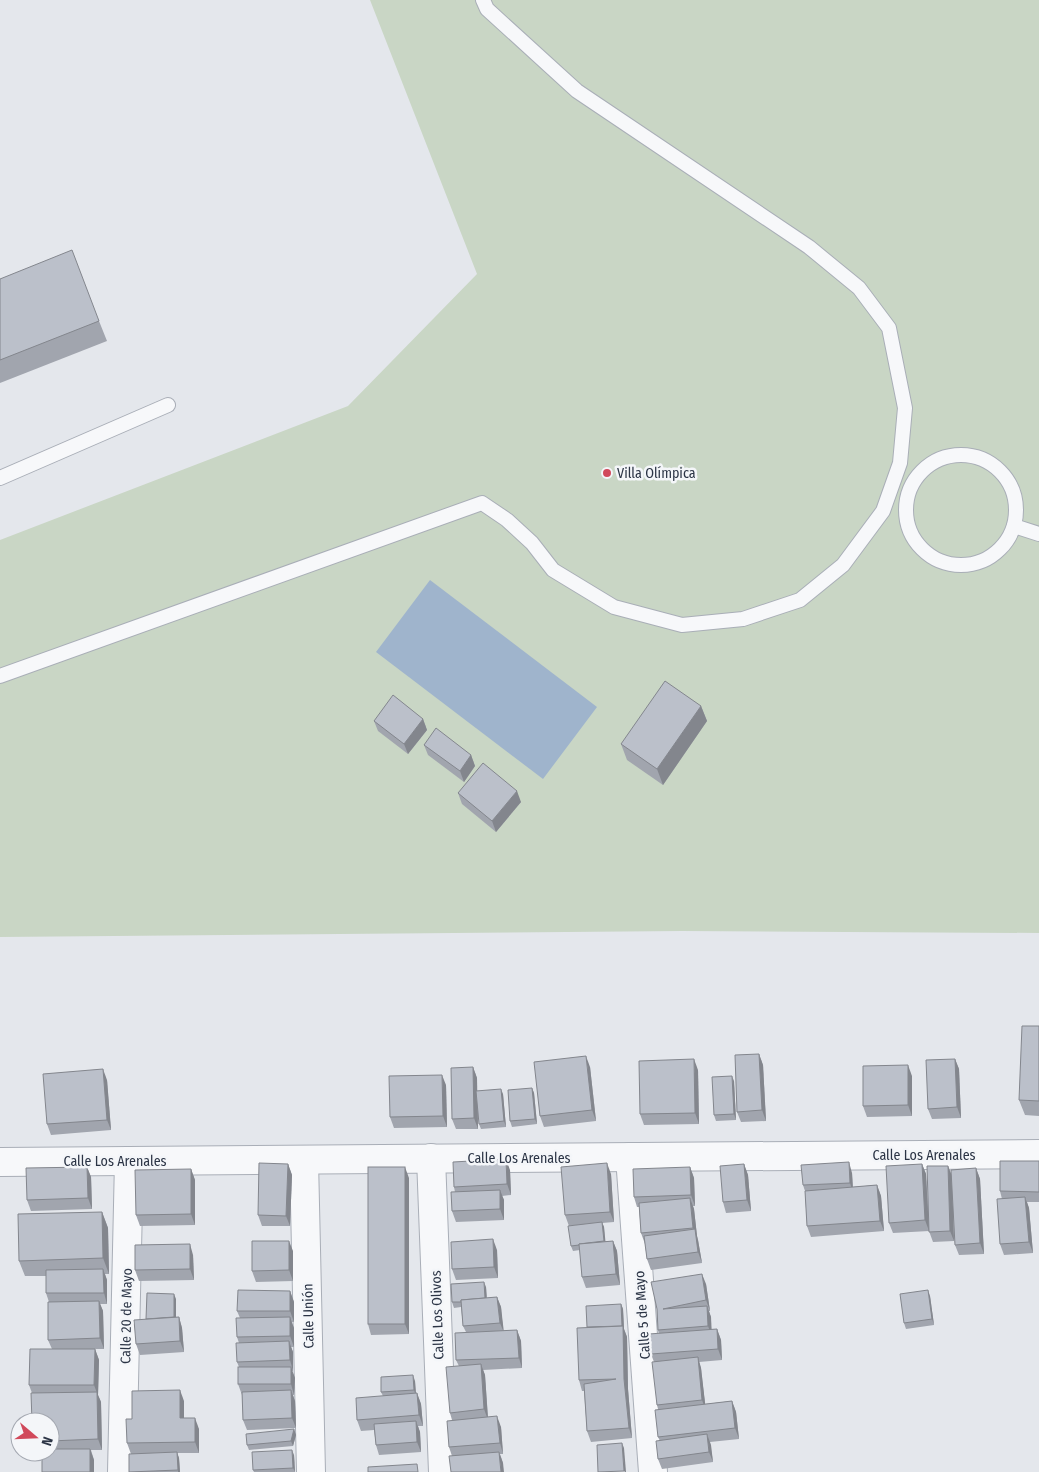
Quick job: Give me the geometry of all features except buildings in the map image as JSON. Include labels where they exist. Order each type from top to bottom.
[{"type":"street","name":"Calle Los Arenales","points":[[0,1162],[1039,1154]]},
{"type":"street","name":"Calle 5 de Mayo","points":[[630,1157],[653,1472]]},
{"type":"street","name":"Calle Los Olivos","points":[[431,1158],[443,1472]]},
{"type":"street","name":"Calle Unión","points":[[304,1160],[311,1472]]},
{"type":"street","name":"Calle 20 de Mayo","points":[[122,1472],[129,1161]]},
{"type":"lane","points":[[0,676],[482,503],[507,520],[532,543],[553,570],[614,607],[682,626],[743,619],[800,600],[843,565],[883,512],[900,463],[905,408],[889,328],[859,288],[809,248],[578,91],[487,10],[483,0]]},
{"type":"lane","points":[[0,478],[168,405]]},
{"type":"lane","points":[[949,455],[977,456],[991,463],[1002,472],[1010,484],[1015,505],[1014,526],[1008,539],[998,551],[987,559],[973,564],[958,566],[944,563],[931,557],[920,548],[912,536],[905,508],[909,491],[914,480],[923,469],[935,460],[949,455]]},
{"type":"lane","points":[[892,486],[909,491]]},
{"type":"lane","points":[[1014,526],[1039,534]]},
{"type":"green space","name":"Villa Olímpica","points":[[370,0],[1039,0],[1039,933],[682,931],[0,937],[0,540],[348,406],[477,274]]},
{"type":"water","points":[[430,580],[597,707],[543,779],[376,652]]},
{"type":"place","name":"Villa Olímpica","points":[[607,473]]}]
